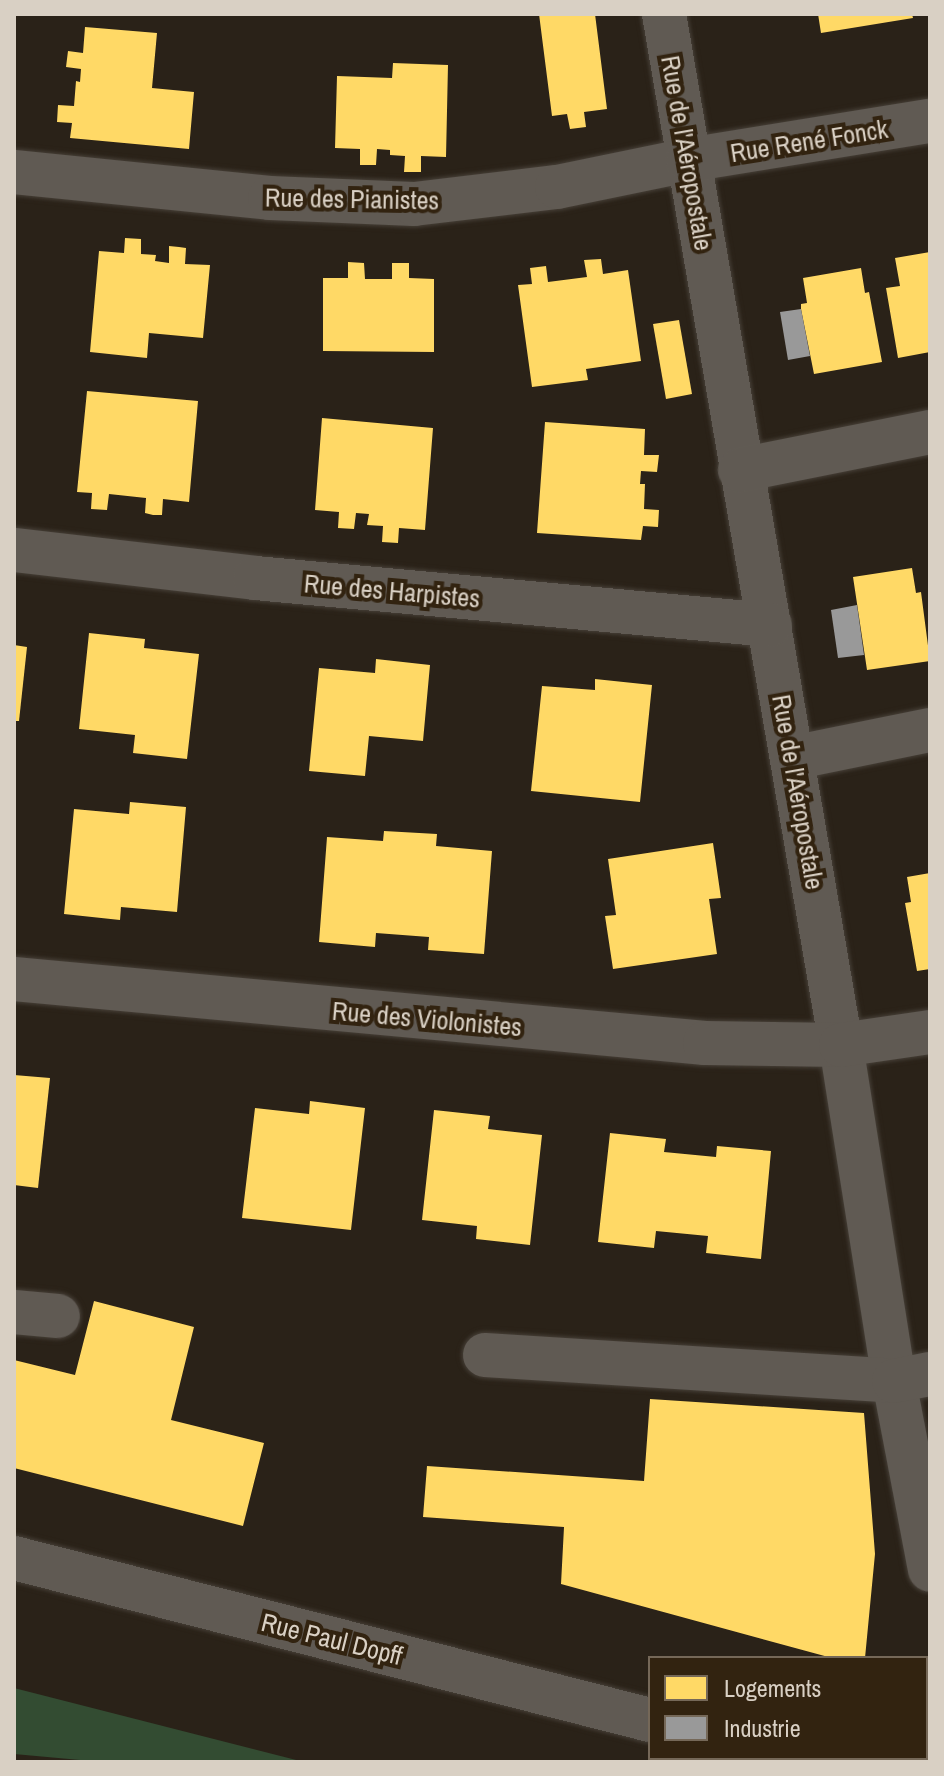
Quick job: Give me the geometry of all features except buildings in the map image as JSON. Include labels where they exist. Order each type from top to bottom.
[{"type":"street","name":"Rue de l'Aéropostale","points":[[664,14],[841,1045],[912,1378],[930,1570]]},
{"type":"street","name":"Rue René Fonck","points":[[688,160],[930,121]]},
{"type":"street","name":"Rue des Pianistes","points":[[14,172],[270,198],[414,204],[557,187],[688,160]]},
{"type":"street","points":[[740,470],[930,432]]},
{"type":"street","name":"Rue des Harpistes","points":[[14,550],[225,575],[770,625]]},
{"type":"street","points":[[792,758],[930,730]]},
{"type":"street","name":"Rue des Violonistes","points":[[14,979],[705,1043],[841,1045],[930,1032]]},
{"type":"street","points":[[14,1312],[58,1316]]},
{"type":"street","points":[[485,1355],[912,1378]]},
{"type":"street","name":"Rue Paul Dopff","points":[[14,1558],[648,1719]]},
{"type":"green space","points":[[14,1688],[304,1762],[102,1762],[14,1754]]}]
